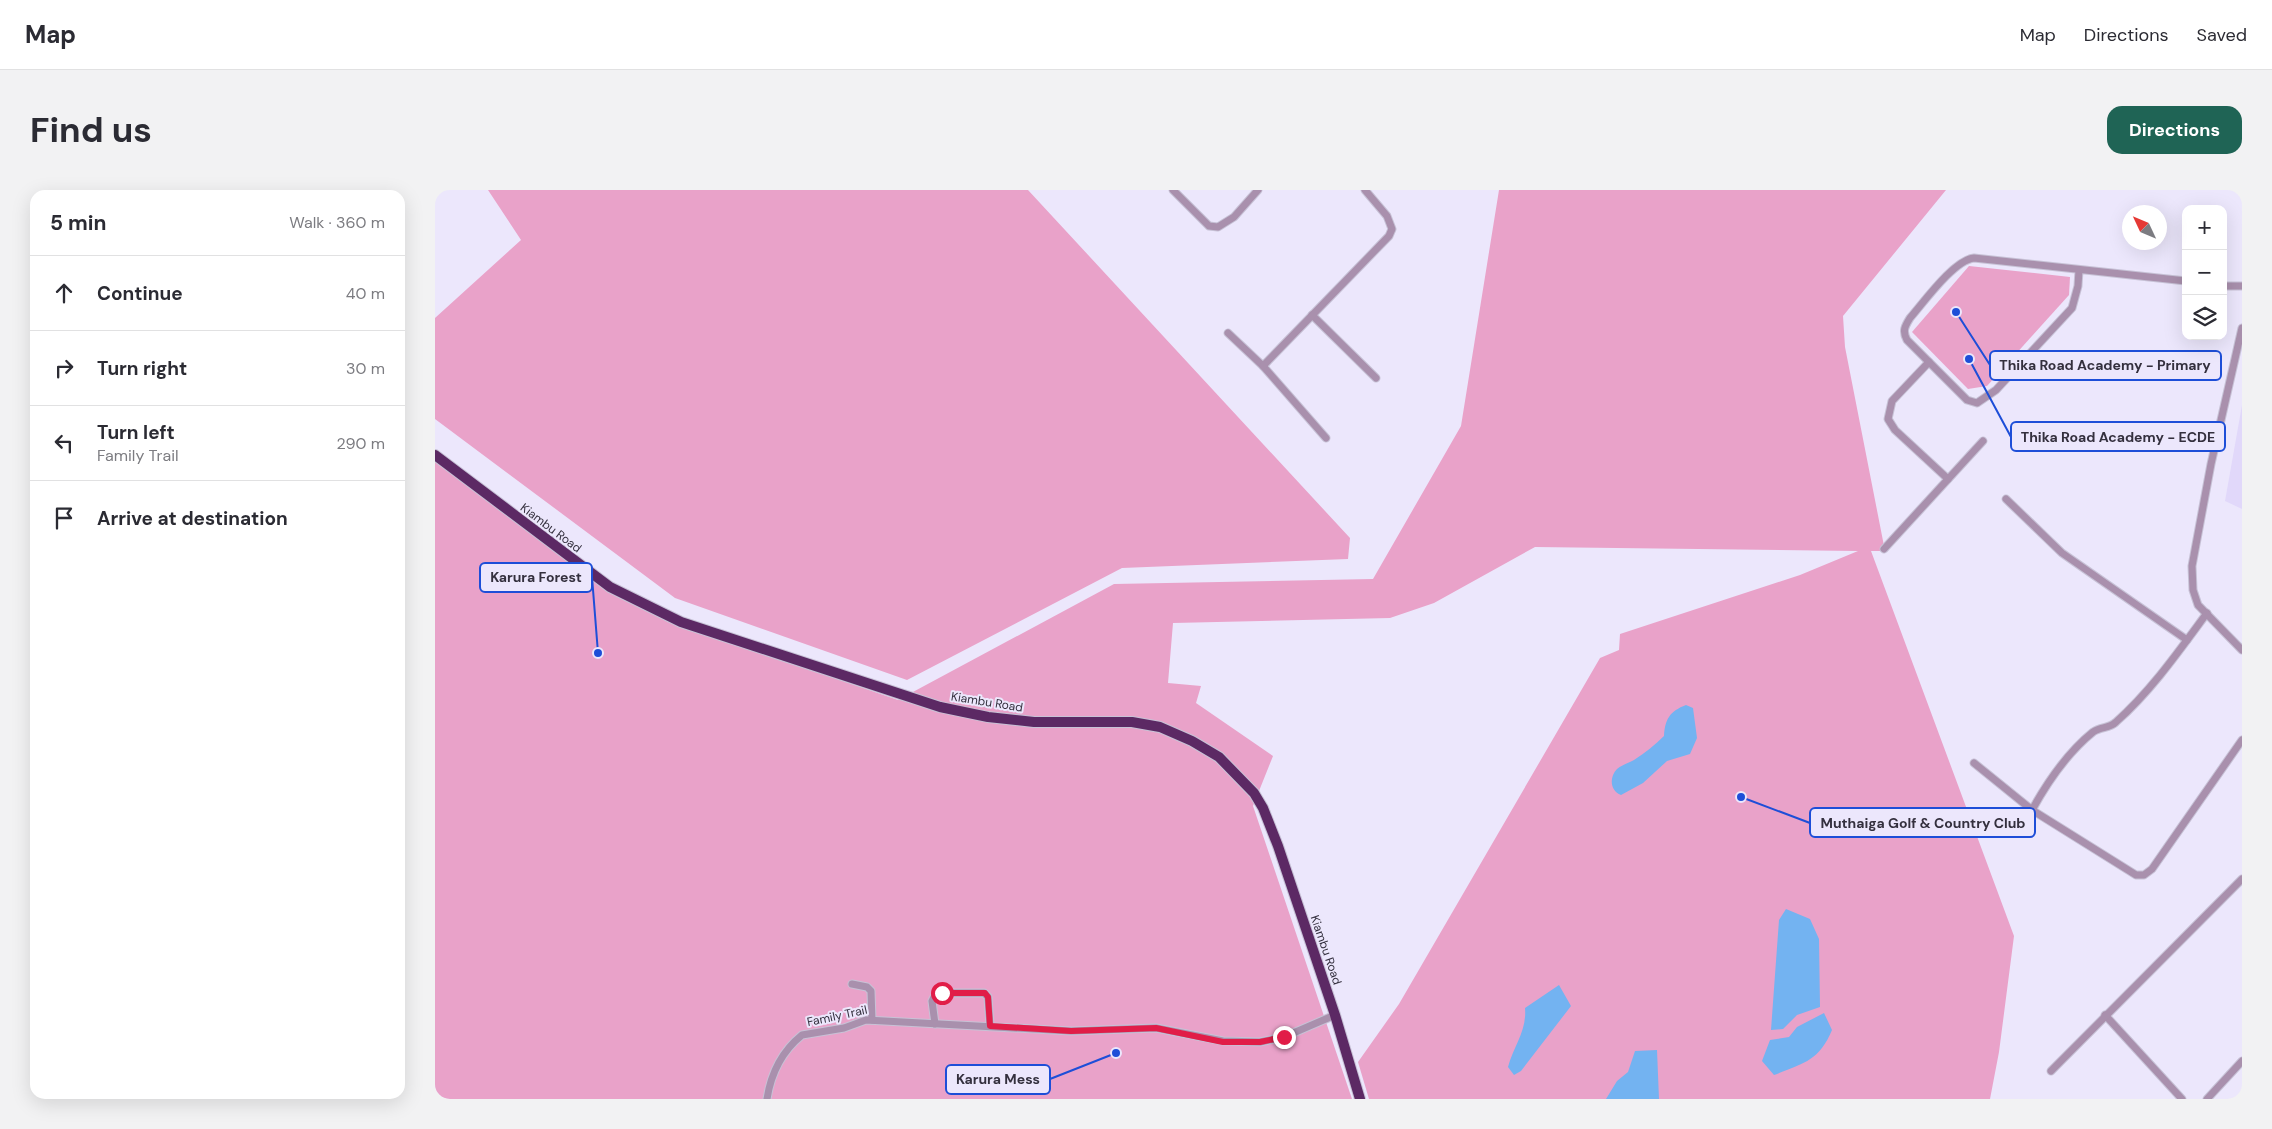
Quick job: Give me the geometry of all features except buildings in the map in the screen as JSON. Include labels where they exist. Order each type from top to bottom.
[{"type":"highway","name":"Kiambu Road","points":[[435,455],[610,587],[681,622],[940,707],[988,717],[1034,722],[1132,722],[1160,727],[1192,741],[1213,753],[1238,775],[1254,793],[1263,808],[1278,846],[1335,1015],[1360,1099]]},
{"type":"street","points":[[1173,190],[1198,217],[1209,226],[1218,227],[1234,217],[1258,190]]},
{"type":"street","points":[[1263,366],[1389,236],[1392,228],[1387,216],[1368,191]]},
{"type":"street","points":[[2079,270],[2078,286],[2072,308],[1996,390],[1983,401],[1974,404],[1967,400],[1907,340],[1904,330],[1905,325],[1963,260],[1974,258],[2182,281]]},
{"type":"street","points":[[2227,286],[2242,286]]},
{"type":"street","points":[[1311,315],[1376,378]]},
{"type":"street","points":[[2242,328],[2211,464],[2192,566],[2193,590],[2198,604],[2242,650]]},
{"type":"street","points":[[1228,333],[1263,366],[1326,438]]},
{"type":"street","points":[[2234,361],[2242,363]]},
{"type":"street","points":[[1929,362],[1892,401],[1888,419],[1895,430],[1947,479]]},
{"type":"street","points":[[1884,549],[1983,441]]},
{"type":"street","points":[[2006,499],[2062,553],[2187,640]]},
{"type":"street","points":[[2032,810],[2054,772],[2088,736],[2099,727],[2115,724],[2133,706],[2207,613]]},
{"type":"street","points":[[1973,763],[2032,810],[2136,875],[2144,875],[2152,869],[2242,740]]},
{"type":"street","points":[[2051,1071],[2242,879]]},
{"type":"street","points":[[851,984],[867,987],[871,991],[872,1020]]},
{"type":"street","points":[[935,1024],[932,1001],[935,996],[942,993],[985,993],[988,997],[990,1026]]},
{"type":"street","name":"Family Trail","points":[[767,1099],[771,1078],[778,1063],[802,1035],[844,1028],[863,1020],[1071,1031],[1156,1028],[1223,1042],[1260,1042],[1284,1037],[1335,1015]]},
{"type":"street","points":[[2105,1015],[2182,1099]]},
{"type":"street","points":[[2207,1099],[2242,1061]]},
{"type":"shaded area","points":[[488,190],[1028,190],[1350,538],[1348,559],[1122,568],[907,680],[675,598],[435,419],[435,318],[521,240]]},
{"type":"shaded area","points":[[1499,190],[1946,190],[1843,316],[1845,347],[1885,551],[1871,551],[2014,936],[1999,1052],[1990,1099],[1369,1099],[1358,1062],[1399,1004],[1600,658],[1619,650],[1620,634],[1800,575],[1858,551],[1535,547],[1434,603],[1390,618],[1173,623],[1168,683],[1201,686],[1196,703],[1273,756],[1253,806],[1352,1099],[435,1099],[435,452],[599,577],[664,619],[898,700],[1114,584],[1373,579],[1461,426]]},
{"type":"shaded area","points":[[1969,266],[2070,277],[2069,295],[1987,386],[1968,389],[1912,332]]},
{"type":"shaded area","points":[[2242,405],[2242,509],[2225,501]]},
{"type":"water","points":[[1686,705],[1693,708],[1697,738],[1690,754],[1667,761],[1643,783],[1621,795],[1617,793],[1612,784],[1614,772],[1642,755],[1661,739],[1664,736],[1669,716]]},
{"type":"water","points":[[1786,909],[1810,919],[1819,939],[1820,1007],[1797,1015],[1783,1029],[1771,1030],[1779,920]]},
{"type":"water","points":[[1559,985],[1571,1006],[1521,1071],[1514,1075],[1508,1067],[1522,1031],[1525,1008]]},
{"type":"water","points":[[1824,1013],[1832,1030],[1822,1048],[1816,1055],[1802,1064],[1774,1075],[1762,1061],[1770,1040],[1789,1037],[1797,1027]]},
{"type":"water","points":[[1657,1050],[1659,1099],[1606,1099],[1617,1081],[1628,1072],[1635,1051]]},
{"type":"place","name":"Thika Road Academy - Primary","points":[[1956,312]]},
{"type":"place","name":"Thika Road Academy - ECDE","points":[[1969,359]]},
{"type":"place","name":"Karura Forest","points":[[598,653]]},
{"type":"place","name":"Muthaiga Golf & Country Club","points":[[1741,797]]},
{"type":"place","name":"Karura Mess","points":[[1116,1053]]},
{"type":"route","points":[[942,993],[987,994],[990,1026],[1071,1031],[1156,1028],[1223,1042],[1260,1042],[1284,1037]]}]
